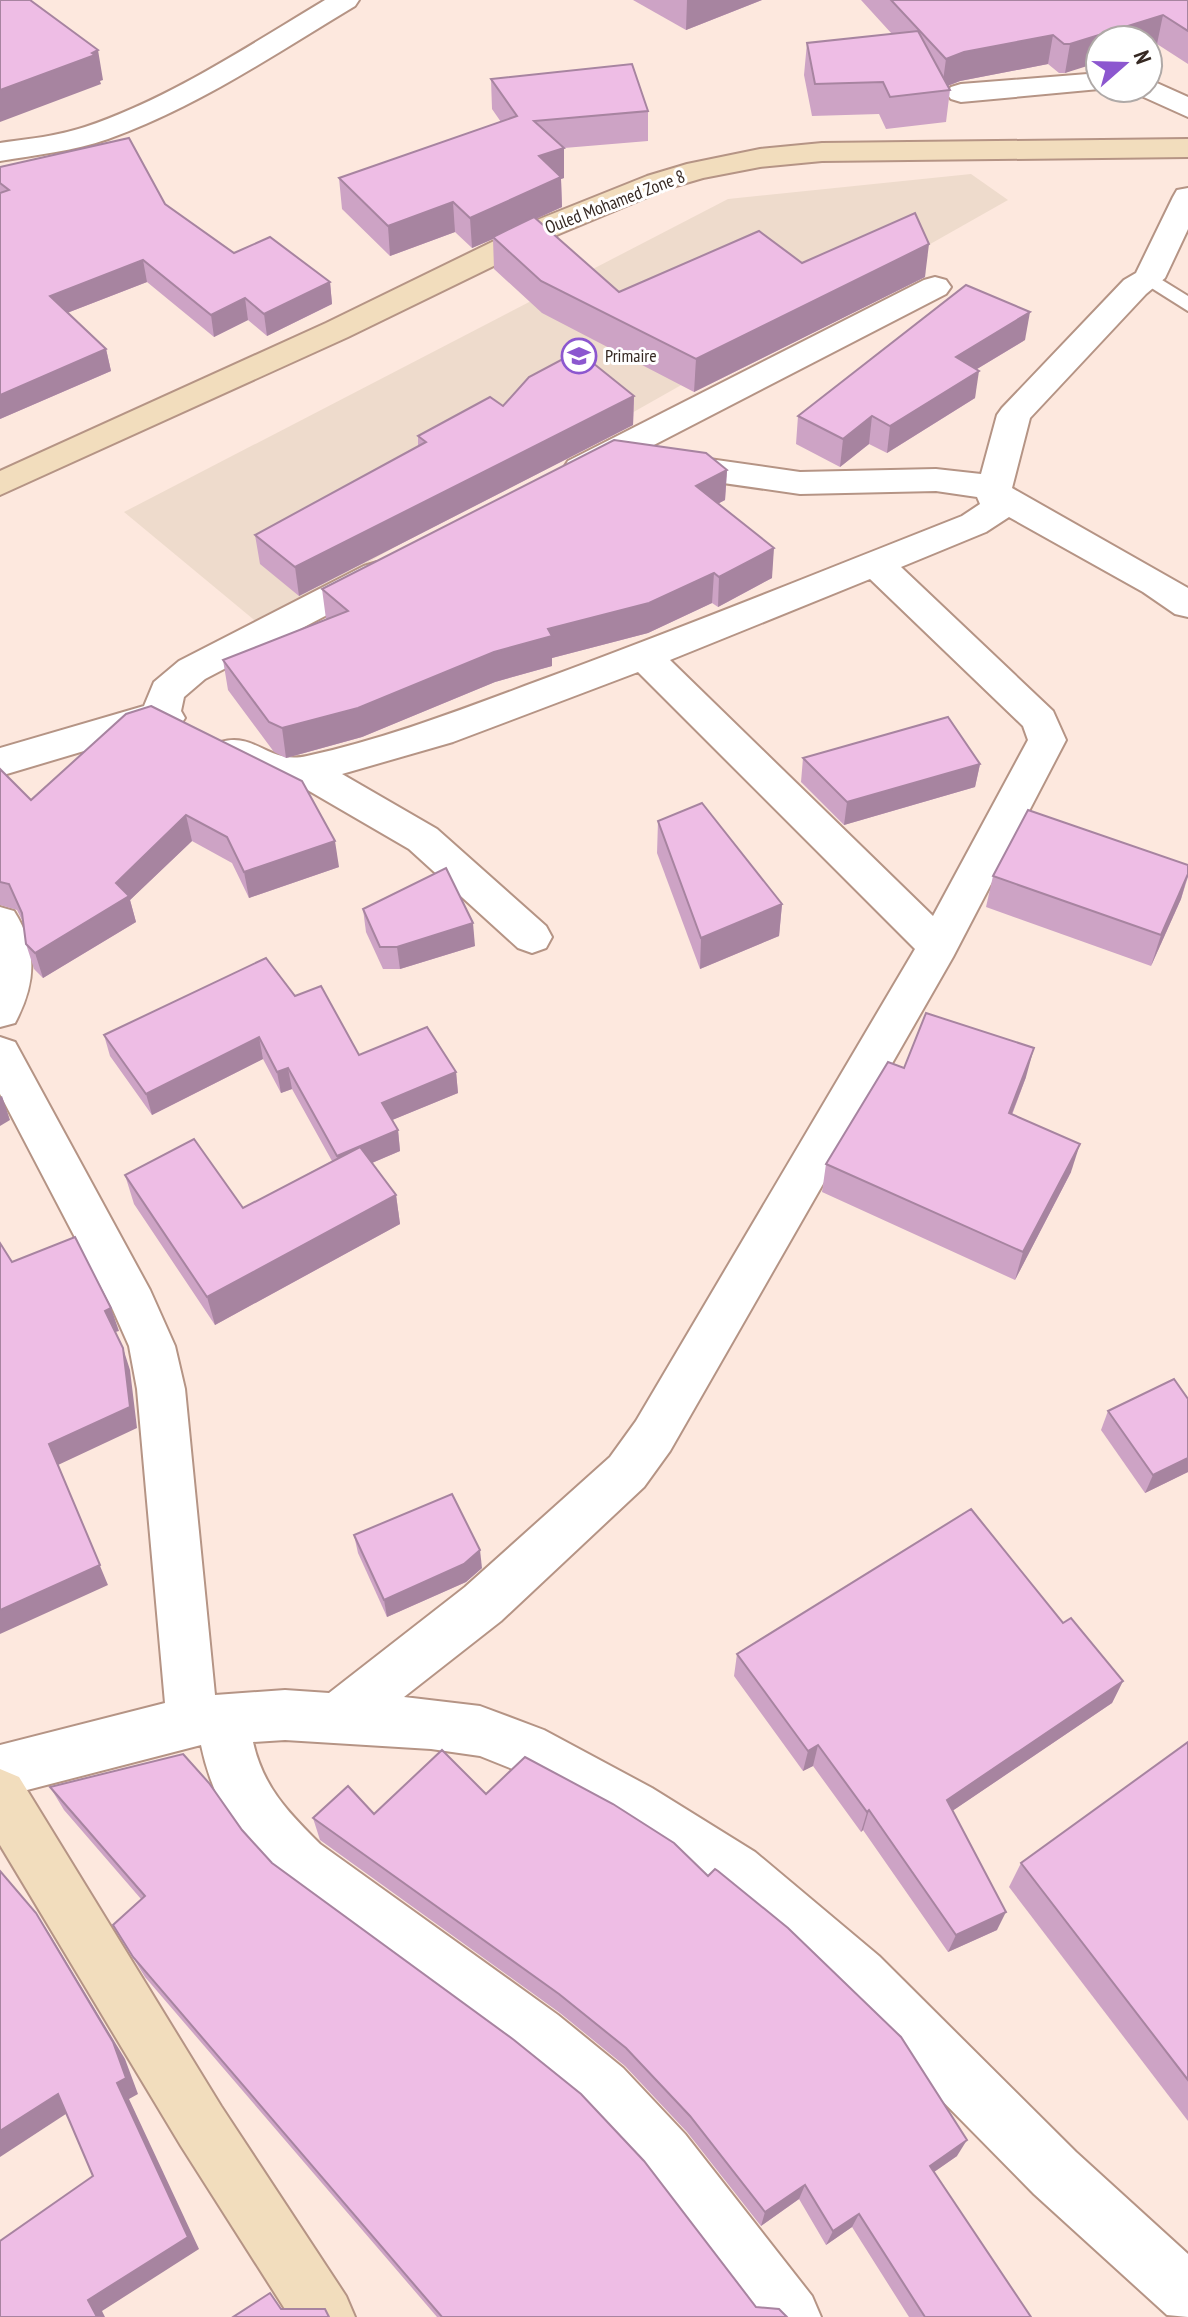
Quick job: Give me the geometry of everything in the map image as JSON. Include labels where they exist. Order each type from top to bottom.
[{"type":"main road","name":"Ouled Mohamed Zone 8","points":[[0,484],[337,330],[548,227],[658,182],[698,170],[760,158],[822,152],[1188,148]]},
{"type":"main road","points":[[5,1817],[325,2317]]},
{"type":"street","points":[[0,152],[95,134],[121,123],[245,59],[345,0]]},
{"type":"street","points":[[961,93],[1084,83]]},
{"type":"street","points":[[1164,96],[1188,108]]},
{"type":"street","points":[[0,762],[161,715],[270,770],[286,775],[305,771],[440,732],[644,656],[985,518],[998,504],[993,493],[1014,415],[1135,287],[1149,278],[1188,197]]},
{"type":"street","points":[[551,484],[935,287]]},
{"type":"street","points":[[607,455],[800,483],[936,480],[973,483],[1156,583],[1188,605]]},
{"type":"street","points":[[161,715],[167,691],[192,670],[400,563]]},
{"type":"street","points":[[338,1718],[483,1604],[627,1472],[653,1436],[938,946],[1047,740],[1040,720],[875,563]]},
{"type":"street","points":[[644,656],[938,946]]},
{"type":"street","points":[[305,771],[423,839],[532,937]]},
{"type":"street","points":[[0,922],[12,945],[12,963],[0,1011]]},
{"type":"street","points":[[0,1054],[134,1304],[152,1346],[161,1389],[207,1720],[235,1781],[270,1832],[301,1863],[538,2035],[603,2088],[665,2154],[791,2317]]},
{"type":"street","points":[[0,1771],[207,1720],[285,1715],[431,1724],[480,1731],[526,1748],[633,1806],[736,1871],[859,1976],[1055,2173],[1188,2294]]},
{"type":"lane","points":[[1149,278],[1188,305]]},
{"type":"shaded area","name":"Primaire","points":[[971,174],[1008,200],[259,624],[124,512],[728,199]]},
{"type":"building","points":[[0,0],[30,0],[98,50],[92,53],[95,55],[0,90]]},
{"type":"building","points":[[891,0],[1188,0],[1188,31],[1163,15],[1134,24],[1084,24],[1084,40],[1070,44],[1064,44],[1053,35],[964,52],[946,59]]},
{"type":"building","points":[[918,31],[950,90],[890,97],[883,82],[815,84],[807,43]]},
{"type":"building","points":[[632,64],[648,111],[534,121],[564,148],[539,156],[561,177],[470,218],[453,202],[388,226],[339,178],[517,116],[491,79]]},
{"type":"building","points":[[129,138],[165,204],[234,253],[270,237],[330,282],[264,314],[245,298],[211,315],[143,260],[50,296],[106,349],[0,395],[0,193],[9,190],[0,183],[0,167]]},
{"type":"building","points":[[915,213],[929,244],[696,359],[541,281],[493,237],[534,217],[619,292],[759,231],[802,263]]},
{"type":"building","points":[[966,285],[1030,312],[956,357],[979,371],[890,426],[872,416],[843,439],[798,416]]},
{"type":"building","points":[[578,351],[634,396],[295,567],[255,535],[426,442],[418,436],[490,397],[503,406],[529,377]]},
{"type":"building","points":[[614,440],[706,453],[727,470],[696,486],[774,548],[719,577],[714,573],[649,603],[548,629],[552,636],[494,652],[358,708],[282,728],[269,722],[223,660],[348,611],[322,589]]},
{"type":"building","points":[[151,706],[302,781],[335,841],[244,872],[227,837],[186,815],[116,883],[129,896],[35,953],[26,944],[22,913],[9,884],[0,882],[0,769],[31,800],[126,714]]},
{"type":"building","points":[[948,717],[980,764],[847,802],[803,758]]},
{"type":"building","points":[[702,803],[782,904],[701,938],[658,821]]},
{"type":"building","points":[[1028,810],[1188,865],[1188,874],[1161,935],[993,876]]},
{"type":"building","points":[[446,868],[473,923],[397,947],[380,947],[363,909]]},
{"type":"building","points":[[266,958],[295,996],[321,986],[359,1055],[427,1027],[456,1072],[382,1103],[398,1130],[337,1156],[288,1068],[277,1072],[259,1037],[146,1094],[104,1035]]},
{"type":"building","points":[[926,1013],[1034,1048],[1009,1113],[1080,1144],[1023,1252],[826,1164],[888,1062],[904,1068]]},
{"type":"building","points":[[194,1139],[243,1208],[360,1147],[396,1195],[207,1297],[125,1175]]},
{"type":"building","points":[[75,1237],[111,1308],[105,1311],[123,1348],[130,1407],[49,1444],[100,1565],[0,1610],[0,1243],[12,1262]]},
{"type":"building","points":[[1174,1379],[1188,1399],[1188,1458],[1153,1475],[1108,1411]]},
{"type":"building","points":[[452,1494],[480,1550],[464,1564],[384,1600],[354,1535]]},
{"type":"building","points":[[971,1509],[1063,1623],[1071,1618],[1123,1681],[947,1800],[1006,1912],[956,1935],[869,1810],[867,1812],[818,1745],[808,1751],[737,1654]]},
{"type":"building","points":[[1188,1742],[1188,2080],[1021,1863]]},
{"type":"building","points":[[442,1750],[486,1794],[525,1757],[613,1804],[674,1843],[708,1876],[715,1869],[788,1928],[901,2037],[967,2140],[930,2166],[1031,2317],[925,2317],[859,2214],[833,2231],[805,2185],[765,2212],[690,2116],[626,2048],[559,1994],[313,1818],[348,1786],[374,1814]]},
{"type":"building","points":[[183,1754],[272,1863],[514,2040],[581,2094],[644,2161],[756,2307],[779,2309],[787,2317],[442,2317],[133,1957],[113,1925],[145,1896],[50,1787]]},
{"type":"building","points":[[0,1871],[36,1913],[113,2042],[126,2078],[117,2083],[188,2237],[88,2300],[97,2317],[0,2317],[0,2241],[93,2176],[58,2094],[0,2131]]},
{"type":"building","points":[[270,2293],[281,2309],[325,2309],[329,2317],[233,2317]]},
{"type":"place","name":"Primaire","points":[[579,356]]}]
